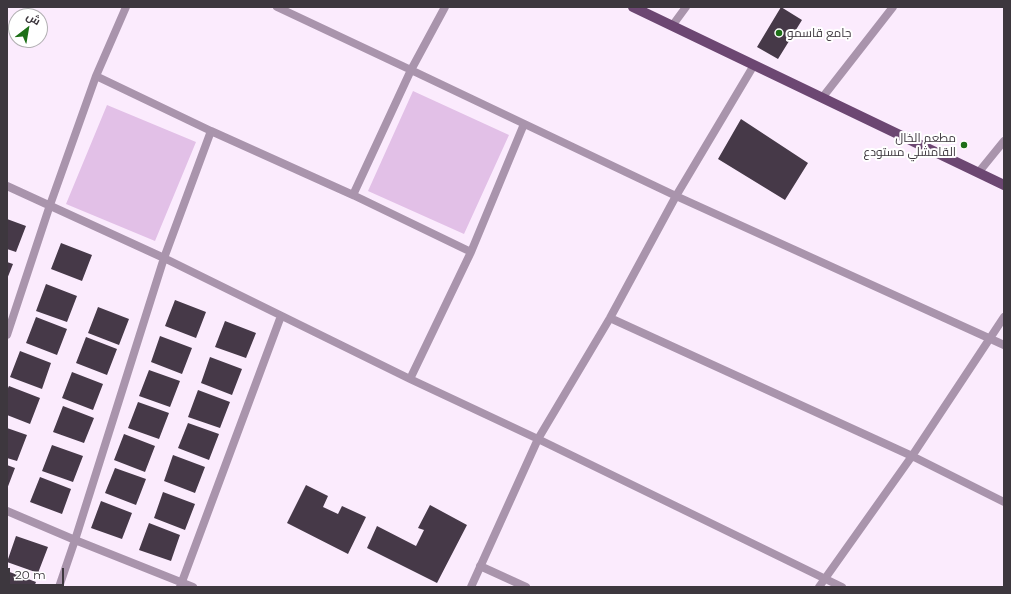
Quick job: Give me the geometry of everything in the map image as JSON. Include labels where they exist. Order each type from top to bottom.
[{"type":"main road","points":[[633,7],[1004,185]]},
{"type":"street","points":[[7,335],[50,205],[96,76],[126,7]]},
{"type":"street","points":[[276,7],[676,196],[1004,345]]},
{"type":"street","points":[[352,195],[411,70],[445,7]]},
{"type":"street","points":[[672,26],[686,7]]},
{"type":"street","points":[[822,98],[893,7]]},
{"type":"street","points":[[470,587],[538,439],[610,318],[676,196],[754,65]]},
{"type":"street","points":[[96,76],[211,131],[352,195],[470,252]]},
{"type":"street","points":[[410,379],[470,252],[524,124]]},
{"type":"street","points":[[59,587],[164,258],[211,131]]},
{"type":"street","points":[[978,172],[1004,141]]},
{"type":"street","points":[[7,186],[164,258],[410,379],[538,439],[842,587]]},
{"type":"street","points":[[180,585],[281,316]]},
{"type":"street","points":[[819,587],[912,456],[1004,317]]},
{"type":"street","points":[[610,318],[912,456],[1004,502]]},
{"type":"street","points":[[7,511],[180,585],[193,587]]},
{"type":"street","points":[[480,566],[526,587]]},
{"type":"shaded area","points":[[413,91],[509,135],[464,234],[368,191]]},
{"type":"shaded area","points":[[107,105],[196,142],[155,241],[66,204]]},
{"type":"building","name":"جامع قاسمو","points":[[781,7],[802,20],[778,59],[757,47]]},
{"type":"building","points":[[741,119],[808,163],[785,200],[718,159]]},
{"type":"building","points":[[7,219],[26,226],[16,252],[7,249]]},
{"type":"building","points":[[61,243],[92,255],[82,281],[51,269]]},
{"type":"building","points":[[7,262],[13,264],[7,279]]},
{"type":"building","points":[[46,284],[77,296],[67,322],[36,311]]},
{"type":"building","points":[[175,300],[206,312],[196,338],[165,326]]},
{"type":"building","points":[[98,307],[129,319],[119,345],[88,333]]},
{"type":"building","points":[[36,317],[67,329],[57,355],[26,343]]},
{"type":"building","points":[[225,321],[256,333],[246,358],[215,347]]},
{"type":"building","points":[[160,336],[192,348],[182,374],[151,362]]},
{"type":"building","points":[[86,337],[117,349],[107,375],[76,363]]},
{"type":"building","points":[[20,351],[51,363],[42,389],[10,377]]},
{"type":"building","points":[[210,357],[242,369],[232,395],[201,383]]},
{"type":"building","points":[[149,370],[180,381],[170,407],[139,396]]},
{"type":"building","points":[[72,372],[103,384],[93,410],[62,398]]},
{"type":"building","points":[[9,386],[40,398],[30,424],[7,415],[7,390]]},
{"type":"building","points":[[198,390],[230,402],[220,428],[188,417]]},
{"type":"building","points":[[138,402],[169,413],[159,439],[128,428]]},
{"type":"building","points":[[63,406],[94,418],[84,443],[53,432]]},
{"type":"building","points":[[188,423],[219,434],[209,460],[178,448]]},
{"type":"building","points":[[7,428],[27,435],[17,461],[7,458]]},
{"type":"building","points":[[124,434],[155,446],[145,472],[114,460]]},
{"type":"building","points":[[52,445],[83,456],[73,482],[42,471]]},
{"type":"building","points":[[173,455],[205,467],[195,493],[164,481]]},
{"type":"building","points":[[7,465],[15,468],[7,489]]},
{"type":"building","points":[[115,468],[146,479],[136,505],[105,493]]},
{"type":"building","points":[[40,477],[71,489],[62,514],[30,502]]},
{"type":"building","points":[[306,485],[328,496],[323,507],[338,514],[342,506],[366,517],[348,554],[287,523]]},
{"type":"building","points":[[163,492],[195,504],[185,530],[154,518]]},
{"type":"building","points":[[101,501],[132,513],[122,539],[91,528]]},
{"type":"building","points":[[430,505],[467,525],[437,583],[367,548],[377,526],[416,546],[424,530],[418,528]]},
{"type":"building","points":[[149,523],[180,535],[171,561],[139,550]]},
{"type":"building","points":[[16,536],[48,547],[38,573],[7,562]]},
{"type":"building","points":[[7,571],[36,582],[34,587],[7,587]]},
{"type":"place","name":"جامع قاسمو","points":[[779,33]]},
{"type":"place","name":"مطعم الخال القامشلي مستودع","points":[[964,145]]}]
